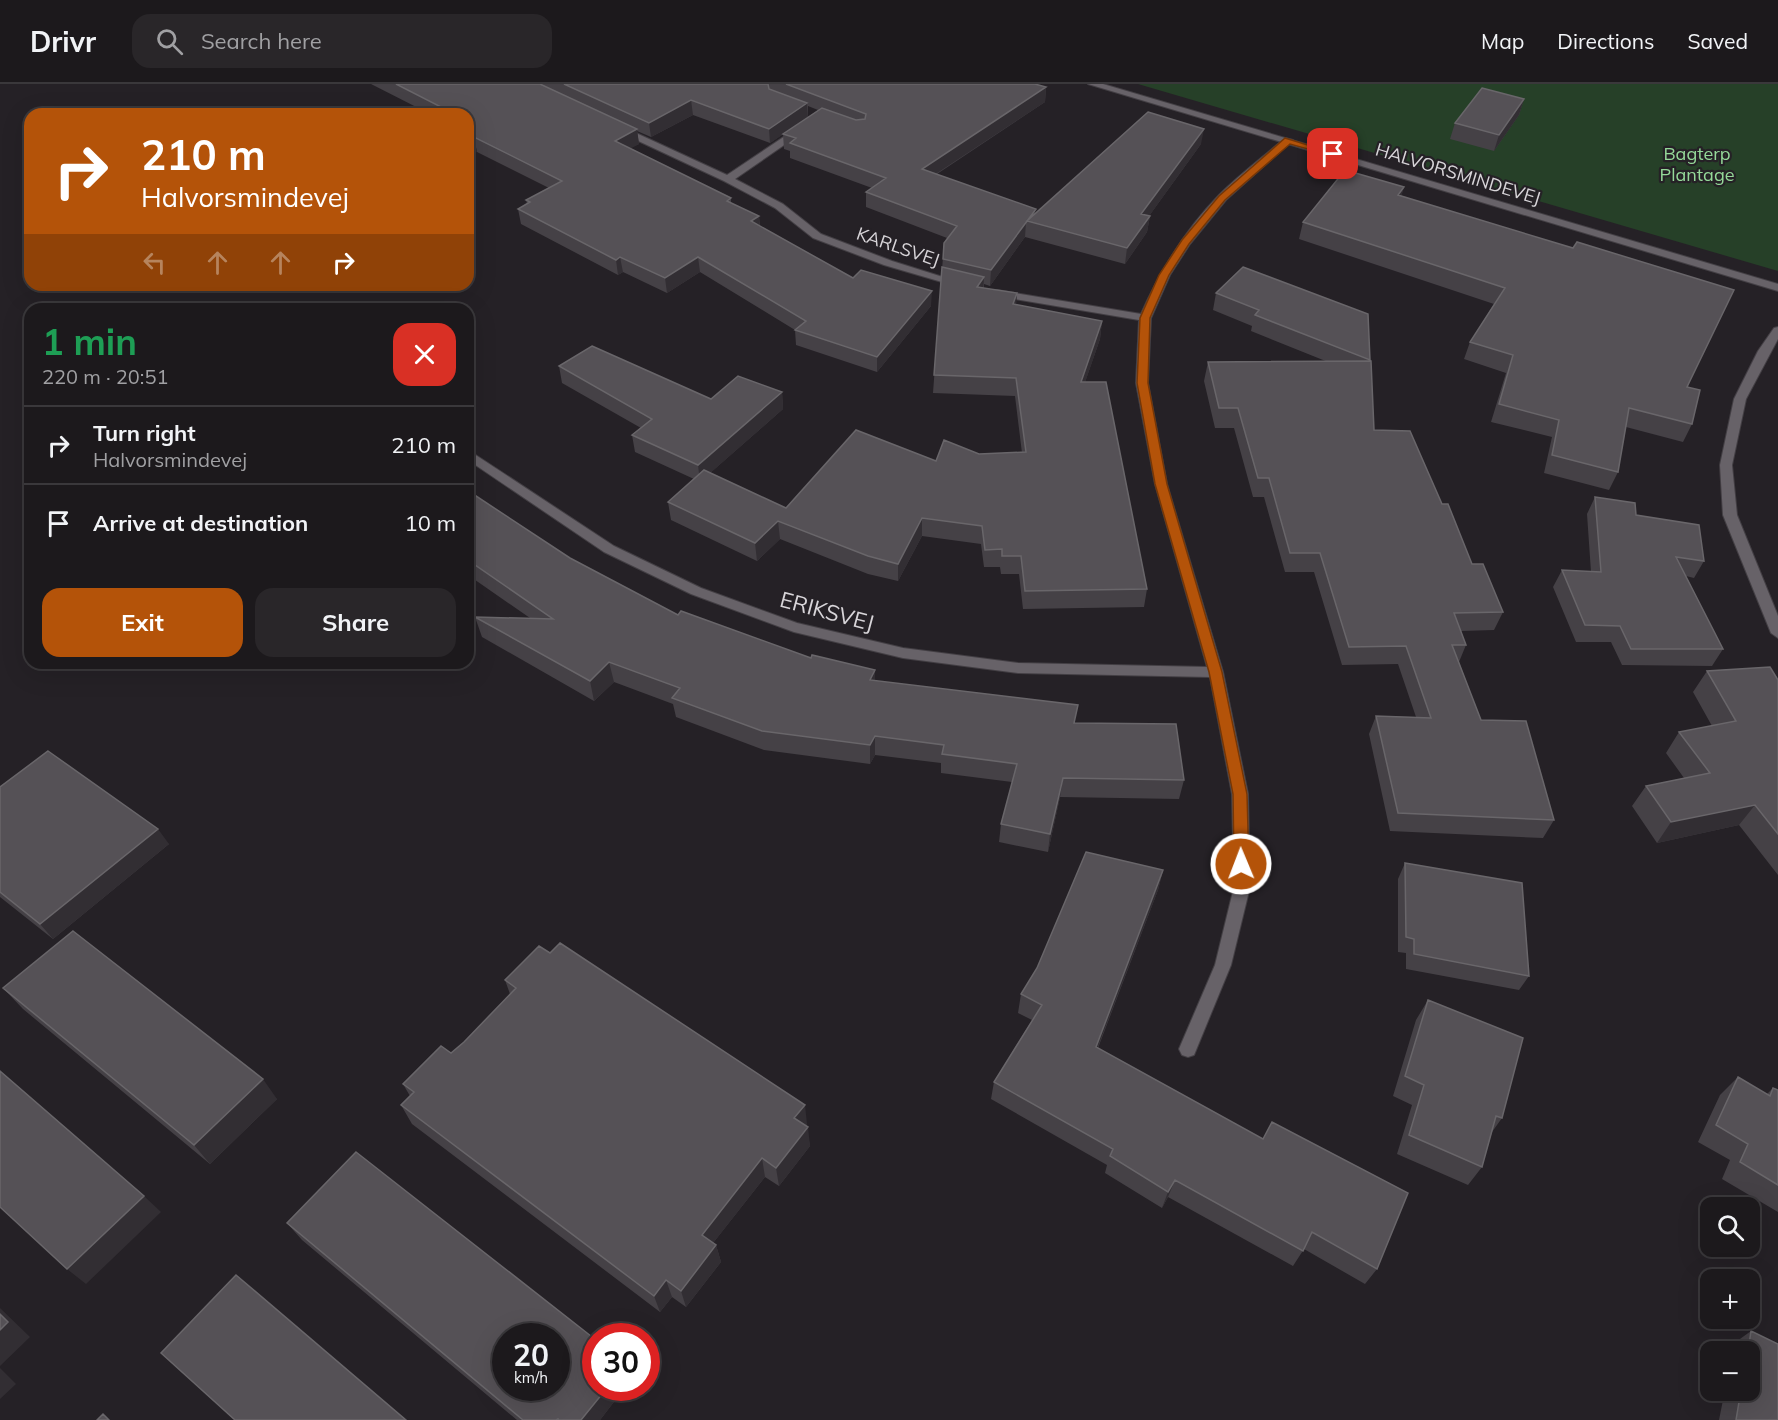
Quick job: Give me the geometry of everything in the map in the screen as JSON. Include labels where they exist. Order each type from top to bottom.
[{"type":"street","name":"HALVORSMINDEVEJ","points":[[1093,84],[1288,140],[1778,288]]},
{"type":"street","points":[[728,179],[812,122]]},
{"type":"street","name":"KARLSVEJ","points":[[609,124],[728,179],[779,206],[817,236],[929,277],[977,288],[1145,318]]},
{"type":"street","points":[[1188,1049],[1223,965],[1242,887],[1240,794],[1216,672],[1161,484],[1142,383],[1145,318],[1164,275],[1186,242],[1222,198],[1288,140]]},
{"type":"street","points":[[1778,330],[1764,351],[1740,399],[1726,465],[1730,515],[1778,633]]},
{"type":"street","name":"ERIKSVEJ","points":[[474,458],[609,549],[696,591],[794,627],[903,653],[1018,668],[1216,672]]},
{"type":"green space","name":"Bagterp Plantage","points":[[1138,84],[1778,84],[1778,271]]},
{"type":"building","points":[[396,84],[540,84],[637,129],[615,141],[731,198],[727,201],[759,216],[751,221],[853,278],[861,270],[932,291],[877,357],[795,330],[806,321],[698,257],[665,278],[620,257],[616,260],[518,209],[530,202],[526,200],[562,181],[474,137],[474,108],[443,108]]},
{"type":"building","points":[[564,84],[768,84],[769,89],[807,103],[769,129],[691,100],[649,123]]},
{"type":"building","points":[[786,84],[1035,84],[1046,87],[922,169],[1036,209],[991,270],[943,259],[944,243],[957,226],[866,192],[886,178],[790,143],[796,138],[783,134],[822,108],[856,120],[865,119],[866,114]]},
{"type":"building","points":[[1482,88],[1524,99],[1499,135],[1455,123]]},
{"type":"building","points":[[1148,112],[1204,129],[1141,214],[1150,216],[1127,248],[1027,221]]},
{"type":"building","points":[[1345,170],[1404,187],[1398,195],[1573,248],[1577,242],[1734,290],[1687,387],[1700,390],[1692,424],[1629,408],[1618,472],[1552,455],[1559,420],[1499,404],[1513,355],[1470,342],[1505,288],[1303,222]]},
{"type":"building","points":[[942,267],[984,277],[977,287],[1017,293],[1013,304],[1102,321],[1081,382],[1106,382],[1147,589],[1025,591],[1021,556],[1002,556],[1002,549],[985,550],[982,526],[922,518],[898,564],[868,556],[778,521],[755,543],[668,502],[704,470],[786,508],[856,430],[936,461],[944,440],[979,454],[1026,452],[1016,378],[934,375]]},
{"type":"building","points":[[1243,267],[1368,314],[1370,360],[1255,315],[1259,310],[1216,293]]},
{"type":"building","points":[[592,346],[711,399],[738,376],[782,392],[698,465],[632,435],[652,419],[559,366]]},
{"type":"building","points":[[1371,361],[1374,430],[1410,431],[1442,504],[1448,504],[1472,564],[1483,564],[1503,612],[1454,613],[1466,645],[1452,645],[1481,720],[1526,721],[1554,820],[1398,813],[1376,716],[1431,718],[1406,646],[1349,647],[1320,553],[1290,553],[1269,478],[1258,478],[1238,408],[1219,408],[1208,362]]},
{"type":"building","points":[[474,495],[570,558],[678,615],[681,611],[811,658],[812,655],[875,670],[870,680],[1078,705],[1074,723],[1176,724],[1184,780],[1063,778],[1050,834],[1001,824],[1017,764],[942,754],[944,745],[875,736],[870,745],[762,731],[672,698],[680,688],[609,662],[590,681],[475,617],[553,619],[474,564]]},
{"type":"building","points":[[1595,497],[1635,503],[1636,515],[1699,525],[1704,561],[1676,557],[1723,649],[1631,649],[1620,626],[1585,625],[1562,570],[1601,572]]},
{"type":"building","points":[[1770,667],[1778,680],[1778,834],[1755,805],[1671,822],[1646,786],[1710,773],[1679,732],[1736,721],[1707,671]]},
{"type":"building","points":[[48,751],[158,829],[40,924],[0,892],[0,787]]},
{"type":"building","points":[[1086,852],[1163,870],[1096,1047],[1263,1139],[1272,1122],[1408,1193],[1377,1269],[1312,1232],[1303,1251],[1175,1180],[1168,1192],[1110,1156],[1113,1149],[994,1082],[1042,1005],[1021,994],[1037,968]]},
{"type":"building","points":[[1405,863],[1522,883],[1529,976],[1414,954],[1414,939],[1406,937]]},
{"type":"building","points":[[73,931],[263,1079],[194,1145],[3,988]]},
{"type":"building","points":[[560,943],[805,1105],[794,1118],[808,1127],[776,1168],[762,1158],[702,1235],[716,1245],[681,1291],[666,1280],[654,1296],[401,1105],[414,1092],[403,1084],[441,1046],[451,1053],[464,1042],[516,988],[505,980],[539,946],[550,953]]},
{"type":"building","points":[[1428,1000],[1523,1038],[1502,1118],[1496,1116],[1482,1167],[1409,1135],[1424,1085],[1405,1076]]},
{"type":"building","points":[[0,1071],[144,1196],[67,1269],[0,1207]]},
{"type":"building","points":[[1738,1077],[1770,1096],[1773,1088],[1778,1090],[1778,1185],[1740,1162],[1748,1144],[1716,1125]]},
{"type":"building","points":[[356,1152],[582,1329],[582,1401],[596,1401],[581,1420],[523,1420],[500,1401],[570,1401],[570,1323],[492,1323],[492,1394],[287,1223]]},
{"type":"building","points":[[236,1275],[406,1420],[235,1420],[161,1353]]},
{"type":"building","points":[[0,1314],[8,1322],[0,1330]]},
{"type":"building","points":[[1751,1331],[1778,1344],[1778,1420],[1736,1420],[1739,1401],[1760,1401],[1760,1341],[1750,1341]]},
{"type":"building","points":[[103,1414],[109,1420],[97,1420]]},
{"type":"route","points":[[1241,864],[1240,794],[1216,672],[1161,484],[1142,383],[1145,318],[1164,275],[1186,242],[1222,198],[1288,140],[1333,154]]}]
